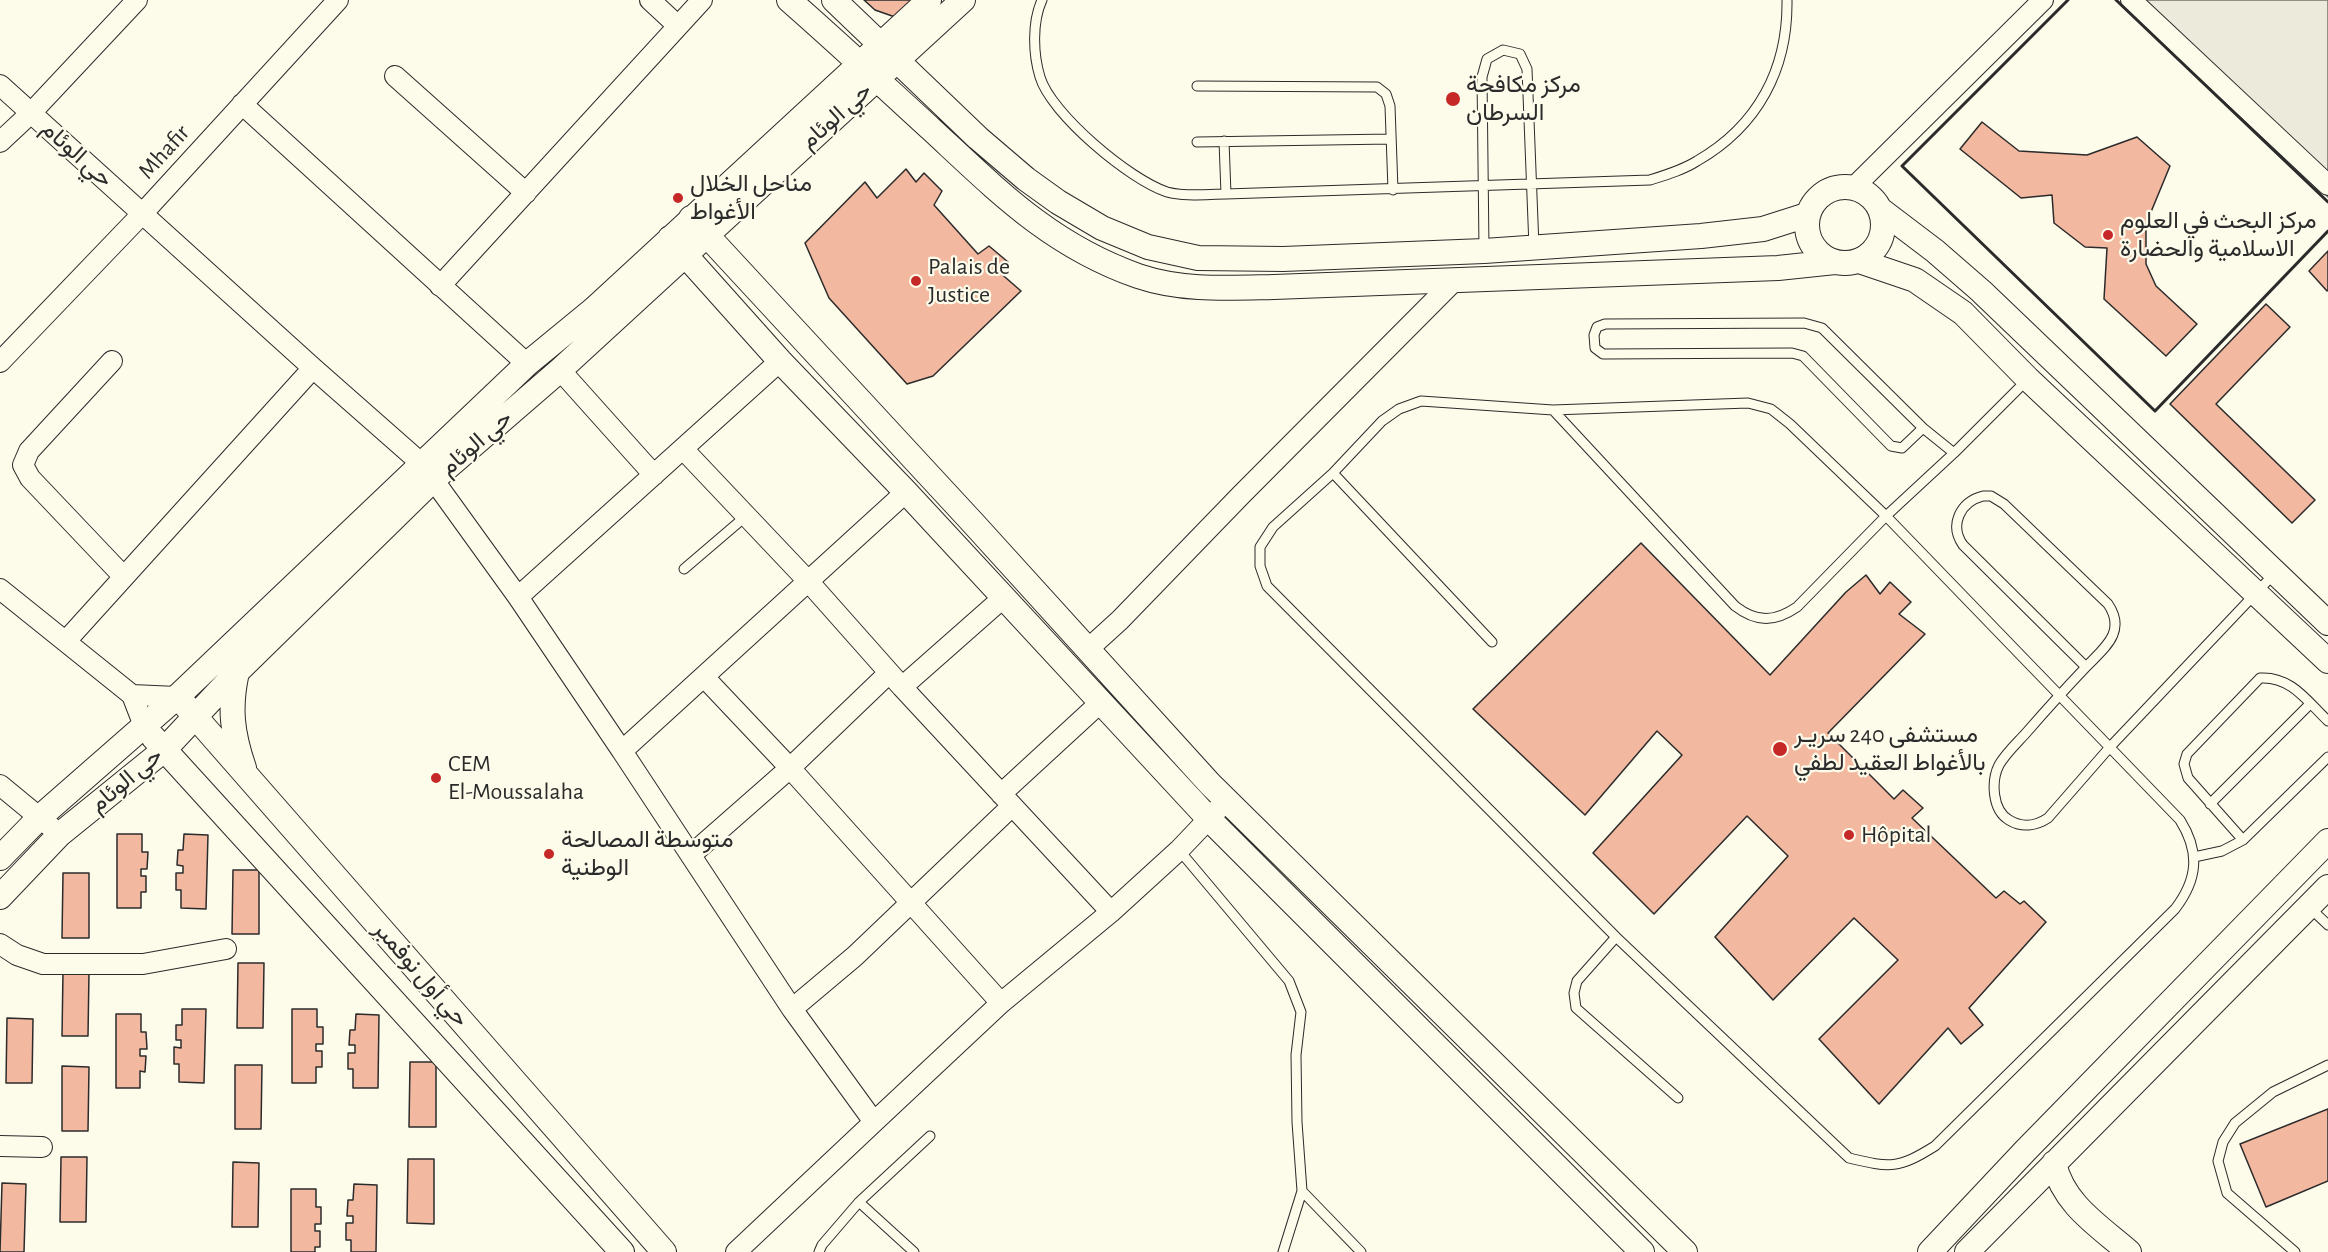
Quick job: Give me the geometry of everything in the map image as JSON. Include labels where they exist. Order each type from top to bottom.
[{"type":"street","points":[[0,142],[137,0]]},
{"type":"street","name":"Mhafir","points":[[0,362],[142,214],[338,0]]},
{"type":"street","points":[[650,0],[678,26]]},
{"type":"street","points":[[440,286],[702,0]]},
{"type":"street","points":[[789,0],[1001,195],[1042,227],[1089,255],[1139,276],[1196,288],[1454,281],[1778,268],[1835,262],[1848,263],[1859,261],[1878,245],[1882,234],[1881,210]]},
{"type":"street","points":[[834,0],[978,138],[1026,179],[1058,202],[1102,228],[1148,248],[1198,258],[1282,260],[1484,251],[1701,236],[1763,229],[1807,215]]},
{"type":"street","name":"حي الوئام","points":[[0,858],[40,817],[428,471],[560,370],[677,246],[699,226],[877,79],[890,52],[928,0]]},
{"type":"street","name":"حي الوئام","points":[[699,226],[860,63],[890,52],[963,0]]},
{"type":"street","points":[[1854,187],[2043,0]]},
{"type":"street","points":[[2131,0],[2328,185]]},
{"type":"street","points":[[395,76],[526,193]]},
{"type":"street","name":"حي الوئام","points":[[0,85],[428,471]]},
{"type":"street","points":[[242,104],[527,364]]},
{"type":"street","points":[[1835,262],[1824,258],[1815,250],[1806,228],[1807,215],[1812,204],[1830,188],[1854,187],[1865,191],[1881,210],[1982,291],[2328,623]]},
{"type":"street","points":[[699,226],[1210,784],[1685,1252]]},
{"type":"street","points":[[677,246],[780,361],[906,492],[1209,819],[1642,1252]]},
{"type":"street","name":"حي الوئام","points":[[0,897],[59,835],[164,750],[527,364],[594,309],[677,246]]},
{"type":"street","points":[[1859,261],[1915,280],[1962,313],[2028,379],[2328,661]]},
{"type":"street","points":[[1087,650],[1120,620],[1454,281]]},
{"type":"street","points":[[112,361],[29,451],[23,465],[30,478],[124,577]]},
{"type":"street","points":[[518,597],[780,361]]},
{"type":"street","points":[[66,641],[313,368]]},
{"type":"street","points":[[560,370],[654,475]]},
{"type":"street","points":[[683,449],[808,581],[895,680],[1111,912]]},
{"type":"street","points":[[428,471],[518,597],[792,1009],[874,1122]]},
{"type":"street","points":[[622,751],[906,492]]},
{"type":"street","points":[[0,589],[132,695],[144,726]]},
{"type":"street","points":[[691,855],[895,680],[1004,597]]},
{"type":"street","points":[[237,672],[232,695],[232,714],[235,741],[246,776]]},
{"type":"street","points":[[704,677],[790,768],[1001,1003]]},
{"type":"street","points":[[132,695],[177,697]]},
{"type":"street","name":"حي أول نوفمبر","points":[[177,697],[664,1252]]},
{"type":"street","points":[[792,1009],[855,956],[912,903],[1101,702]]},
{"type":"street","name":"حي أول نوفمبر","points":[[144,726],[622,1252]]},
{"type":"street","points":[[0,785],[59,835]]},
{"type":"street","points":[[736,1252],[1001,1003],[1111,912],[1179,850],[1228,800]]},
{"type":"street","points":[[1930,1252],[2025,1151],[2328,841]]},
{"type":"street","points":[[1967,1252],[2328,887]]},
{"type":"street","points":[[0,944],[17,956],[43,964],[142,964],[226,949]]},
{"type":"street","points":[[0,1146],[42,1146]]},
{"type":"street","points":[[2054,1163],[2060,1182],[2075,1205]]},
{"type":"street","points":[[2033,1184],[2075,1205],[2129,1252]]},
{"type":"lane","points":[[1042,0],[1035,34],[1035,51],[1040,78],[1055,104],[1104,151],[1145,182],[1175,194],[1393,190],[1484,184],[1530,185],[1650,180],[1696,162],[1739,130],[1757,109],[1771,83],[1781,56],[1787,25],[1786,0]]},
{"type":"lane","points":[[1484,251],[1482,77],[1486,59],[1503,50],[1520,54],[1527,69],[1534,248]]},
{"type":"lane","points":[[1197,86],[1377,87],[1386,94],[1390,106],[1393,190]]},
{"type":"lane","points":[[1197,142],[1391,139]]},
{"type":"lane","points":[[1224,141],[1226,194]]},
{"type":"lane","points":[[1923,428],[1902,448],[1891,446],[1803,356],[1792,353],[1603,354],[1595,348],[1594,335],[1597,327],[1605,324],[1804,323],[1822,328],[1923,428],[1954,453]]},
{"type":"lane","points":[[1553,410],[1735,606],[1747,616],[1768,619],[1785,615],[1797,607],[1886,516],[1954,453],[2028,379]]},
{"type":"lane","points":[[1422,401],[1553,410],[1748,403],[1770,409],[1790,424],[1886,516],[2180,820],[2187,832],[2194,857],[2190,886],[2175,909],[1935,1146],[1909,1162],[1882,1166],[1849,1158],[1616,937],[1267,586],[1260,566],[1260,547],[1273,527],[1333,473],[1382,421],[1399,409],[1422,401]]},
{"type":"lane","points":[[1333,473],[1492,642]]},
{"type":"lane","points":[[2086,667],[1958,537],[1955,527],[1957,518],[1962,510],[1976,498],[1991,496],[1998,499],[2108,604],[2115,619],[2113,635],[2109,642],[2086,667],[2059,695],[1999,765],[1994,787],[1999,808],[2005,818],[2019,824],[2034,824],[2048,818],[2110,747],[2275,572]]},
{"type":"lane","points":[[684,569],[746,516]]},
{"type":"lane","points":[[2243,840],[2188,778],[2184,764],[2187,754],[2260,678],[2274,677],[2287,682],[2328,721]]},
{"type":"lane","points":[[2211,804],[2310,704]]},
{"type":"lane","points":[[2194,857],[2222,851],[2243,840],[2328,758]]},
{"type":"lane","points":[[1179,850],[1289,981],[1301,1012],[1296,1055],[1297,1122],[1302,1191],[1283,1252]]},
{"type":"lane","points":[[2309,907],[2328,925]]},
{"type":"lane","points":[[1616,937],[1577,981],[1574,993],[1576,1008],[1678,1098]]},
{"type":"lane","points":[[2295,1252],[2227,1192],[2218,1161],[2223,1142],[2235,1123],[2273,1092],[2328,1065]]},
{"type":"lane","points":[[819,1252],[822,1245],[859,1202],[930,1136]]},
{"type":"lane","points":[[1302,1191],[1361,1252]]},
{"type":"lane","points":[[859,1202],[914,1252]]},
{"type":"shaded area","points":[[2129,0],[2328,0],[2328,197]]},
{"type":"building","points":[[864,0],[923,0],[895,17],[875,10]]},
{"type":"building","name":"مركز البحث في العلوم الاسلامية والحضارة","points":[[1982,122],[2019,151],[2087,155],[2137,137],[2170,166],[2146,224],[2146,264],[2156,286],[2197,324],[2166,356],[2104,299],[2107,248],[2085,247],[2054,223],[2052,195],[2021,198],[1960,149]]},
{"type":"building","name":"Palais de Justice","points":[[906,169],[916,182],[924,173],[942,191],[934,205],[978,254],[989,246],[1008,262],[998,271],[1021,291],[933,376],[907,384],[829,298],[805,243],[865,182],[877,198]]},
{"type":"building","points":[[2328,251],[2328,290],[2327,291],[2309,271]]},
{"type":"building","points":[[2266,304],[2290,327],[2216,404],[2315,500],[2292,523],[2170,404]]},
{"type":"building","name":"Hôpital","points":[[1641,543],[1770,675],[1846,592],[1866,575],[1880,594],[1890,582],[1911,602],[1899,614],[1925,634],[1828,733],[1894,799],[1903,790],[1923,808],[1912,818],[1996,898],[2004,891],[2020,904],[2024,901],[2046,922],[1969,1008],[1983,1025],[1961,1044],[1948,1028],[1879,1104],[1819,1039],[1898,960],[1854,918],[1773,1000],[1715,937],[1788,856],[1747,816],[1654,914],[1593,853],[1682,755],[1657,731],[1585,815],[1473,709]]},
{"type":"building","points":[[117,834],[142,834],[142,852],[148,852],[147,869],[141,869],[141,876],[146,876],[146,892],[141,892],[141,908],[117,908]]},
{"type":"building","points":[[184,834],[208,835],[206,909],[181,908],[181,890],[176,890],[176,873],[183,873],[183,866],[177,865],[178,850],[183,850]]},
{"type":"building","points":[[233,870],[259,870],[259,934],[232,934]]},
{"type":"building","points":[[63,873],[89,873],[89,938],[62,938]]},
{"type":"building","points":[[238,963],[264,963],[263,1028],[237,1028]]},
{"type":"building","points":[[63,972],[89,972],[88,1036],[62,1036]]},
{"type":"building","points":[[182,1009],[206,1009],[204,1083],[179,1082],[179,1064],[174,1064],[174,1047],[181,1048],[181,1040],[176,1040],[176,1025],[182,1025]]},
{"type":"building","points":[[292,1009],[317,1009],[317,1027],[323,1027],[323,1044],[316,1044],[316,1051],[322,1051],[322,1067],[316,1067],[316,1083],[292,1083]]},
{"type":"building","points":[[116,1014],[141,1014],[141,1032],[146,1032],[147,1049],[140,1049],[140,1056],[146,1056],[145,1072],[140,1071],[140,1088],[116,1088]]},
{"type":"building","points":[[356,1014],[379,1015],[378,1088],[353,1088],[353,1069],[348,1069],[348,1053],[355,1053],[355,1045],[349,1045],[350,1030],[355,1030]]},
{"type":"building","points":[[7,1018],[33,1019],[32,1083],[6,1083]]},
{"type":"building","points":[[410,1062],[436,1062],[436,1127],[409,1127]]},
{"type":"building","points":[[235,1065],[262,1065],[261,1129],[235,1129]]},
{"type":"building","points":[[62,1066],[89,1067],[88,1131],[62,1131]]},
{"type":"building","points":[[2328,1109],[2328,1181],[2266,1207],[2240,1144]]},
{"type":"building","points":[[61,1157],[87,1157],[86,1222],[60,1222]]},
{"type":"building","points":[[408,1159],[434,1159],[434,1224],[407,1223]]},
{"type":"building","points":[[233,1162],[259,1163],[258,1227],[232,1227]]},
{"type":"building","points":[[2,1183],[26,1184],[24,1252],[0,1252]]},
{"type":"building","points":[[354,1184],[377,1185],[376,1252],[351,1252],[351,1240],[346,1240],[346,1223],[353,1223],[353,1216],[347,1216],[348,1200],[353,1200]]},
{"type":"building","points":[[291,1189],[316,1189],[316,1207],[321,1207],[321,1224],[315,1224],[315,1231],[320,1231],[320,1247],[315,1247],[315,1252],[291,1252]]},
{"type":"wall","points":[[2068,0],[1902,166],[2155,411],[2328,231]]},
{"type":"wall","points":[[2116,0],[2328,202]]},
{"type":"place","name":"مركز مكافحة السرطان","points":[[1453,99]]},
{"type":"place","name":"مناحل الخلال الأغواط","points":[[678,198]]},
{"type":"place","name":"مركز البحث في العلوم الاسلامية والحضارة","points":[[2108,235]]},
{"type":"place","name":"Palais de Justice","points":[[916,281]]},
{"type":"place","name":"مستشفى 240 سريـر بالأغواط العقيد لطفي","points":[[1780,749]]},
{"type":"place","name":"CEM El-Moussalaha","points":[[436,778]]},
{"type":"place","name":"Hôpital","points":[[1849,835]]},
{"type":"place","name":"متوسطة المصالحة الوطنية","points":[[549,854]]}]
